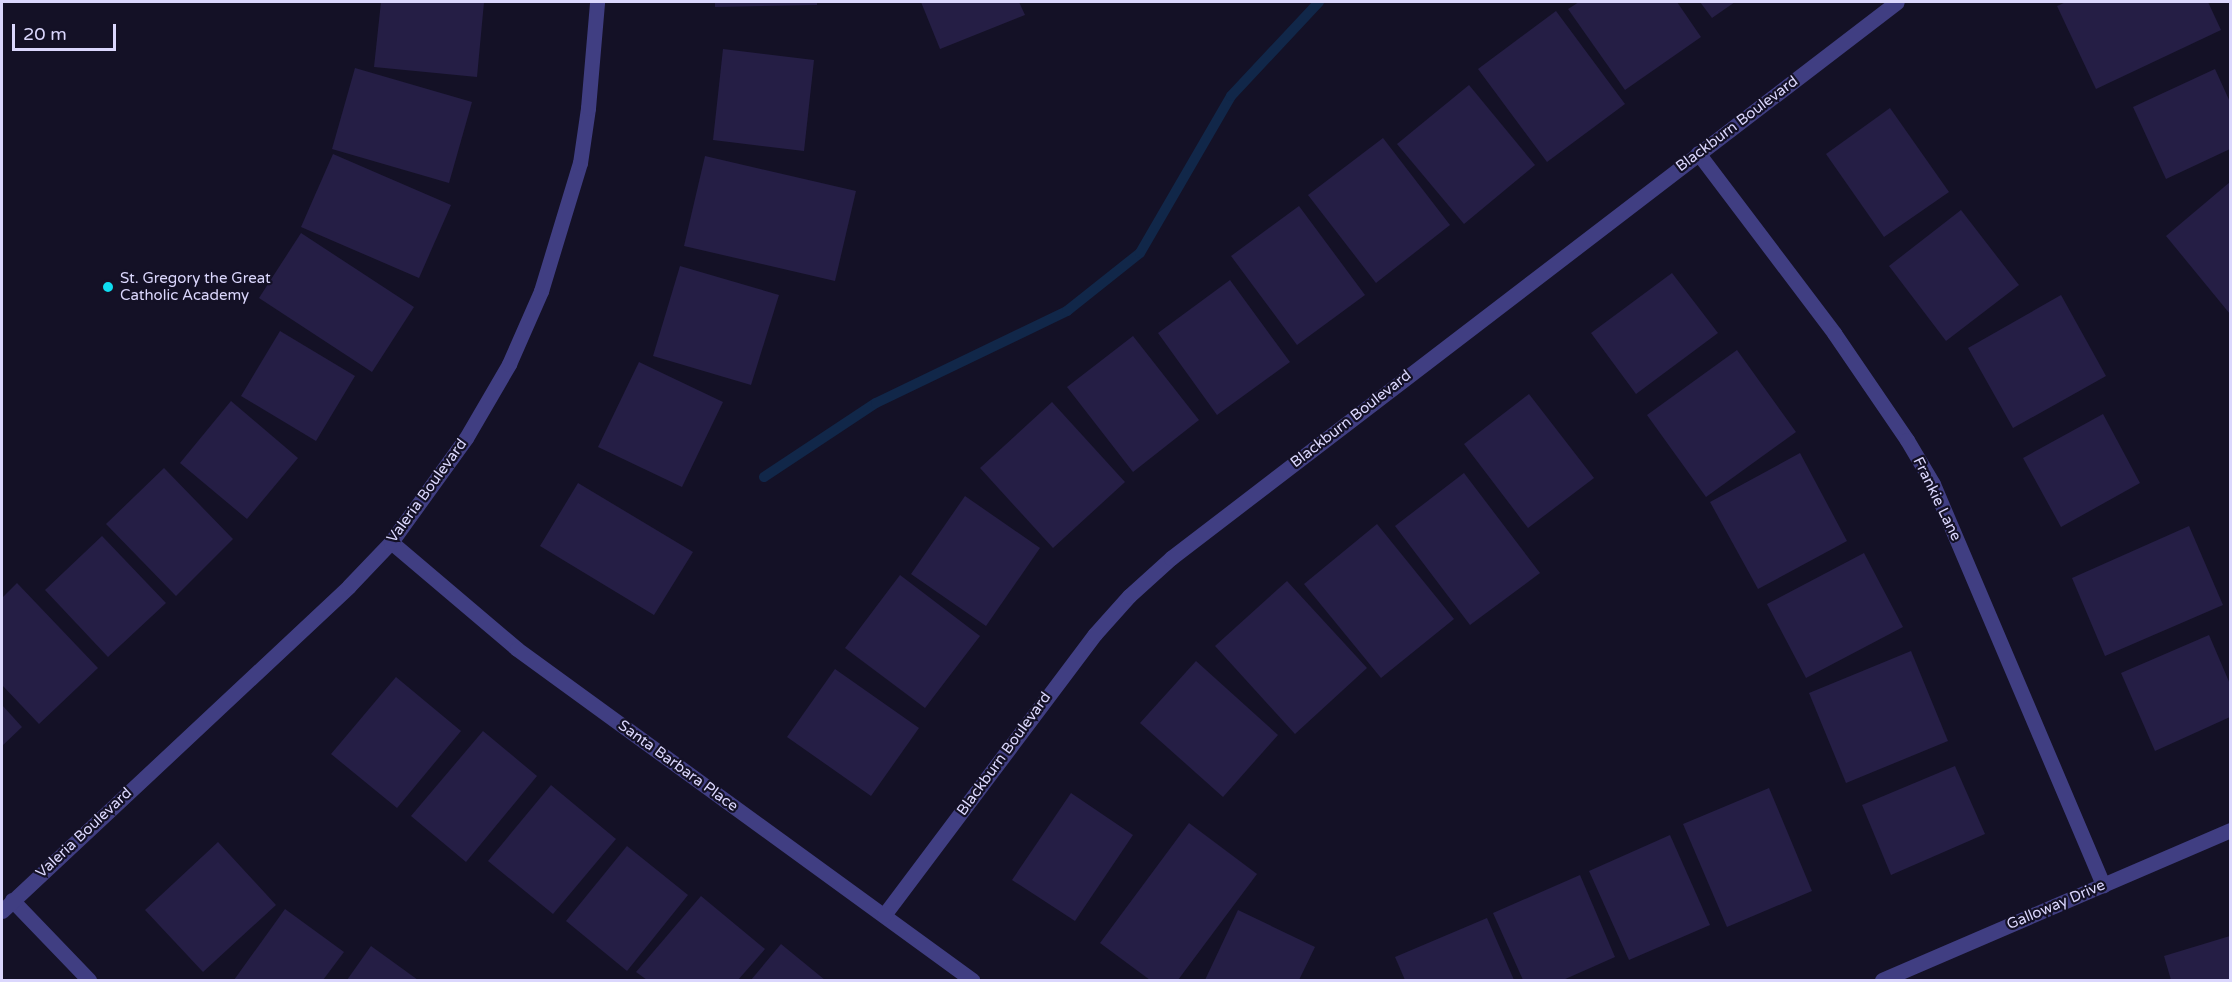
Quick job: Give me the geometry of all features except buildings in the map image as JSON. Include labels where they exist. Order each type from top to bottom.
[{"type":"street","name":"Valeria Boulevard","points":[[7,906],[341,593],[391,542],[466,438],[509,364],[541,291],[580,163],[588,108],[597,2]]},
{"type":"street","name":"Blackburn Boulevard","points":[[884,915],[1059,679],[1129,596],[1171,558],[1897,2]]},
{"type":"street","name":"Frankie Lane","points":[[1698,153],[1834,333],[1907,440],[1933,484],[2103,885]]},
{"type":"street","name":"Santa Barbara Place","points":[[391,542],[517,649],[972,981]]},
{"type":"street","name":"Galloway Drive","points":[[1882,981],[2230,830]]},
{"type":"street","points":[[7,906],[89,981]]},
{"type":"waterway","points":[[764,477],[876,403],[1067,311],[1140,253],[1231,96],[1319,2]]},
{"type":"place","name":"St. Gregory the Great Catholic Academy","points":[[108,287]]}]
